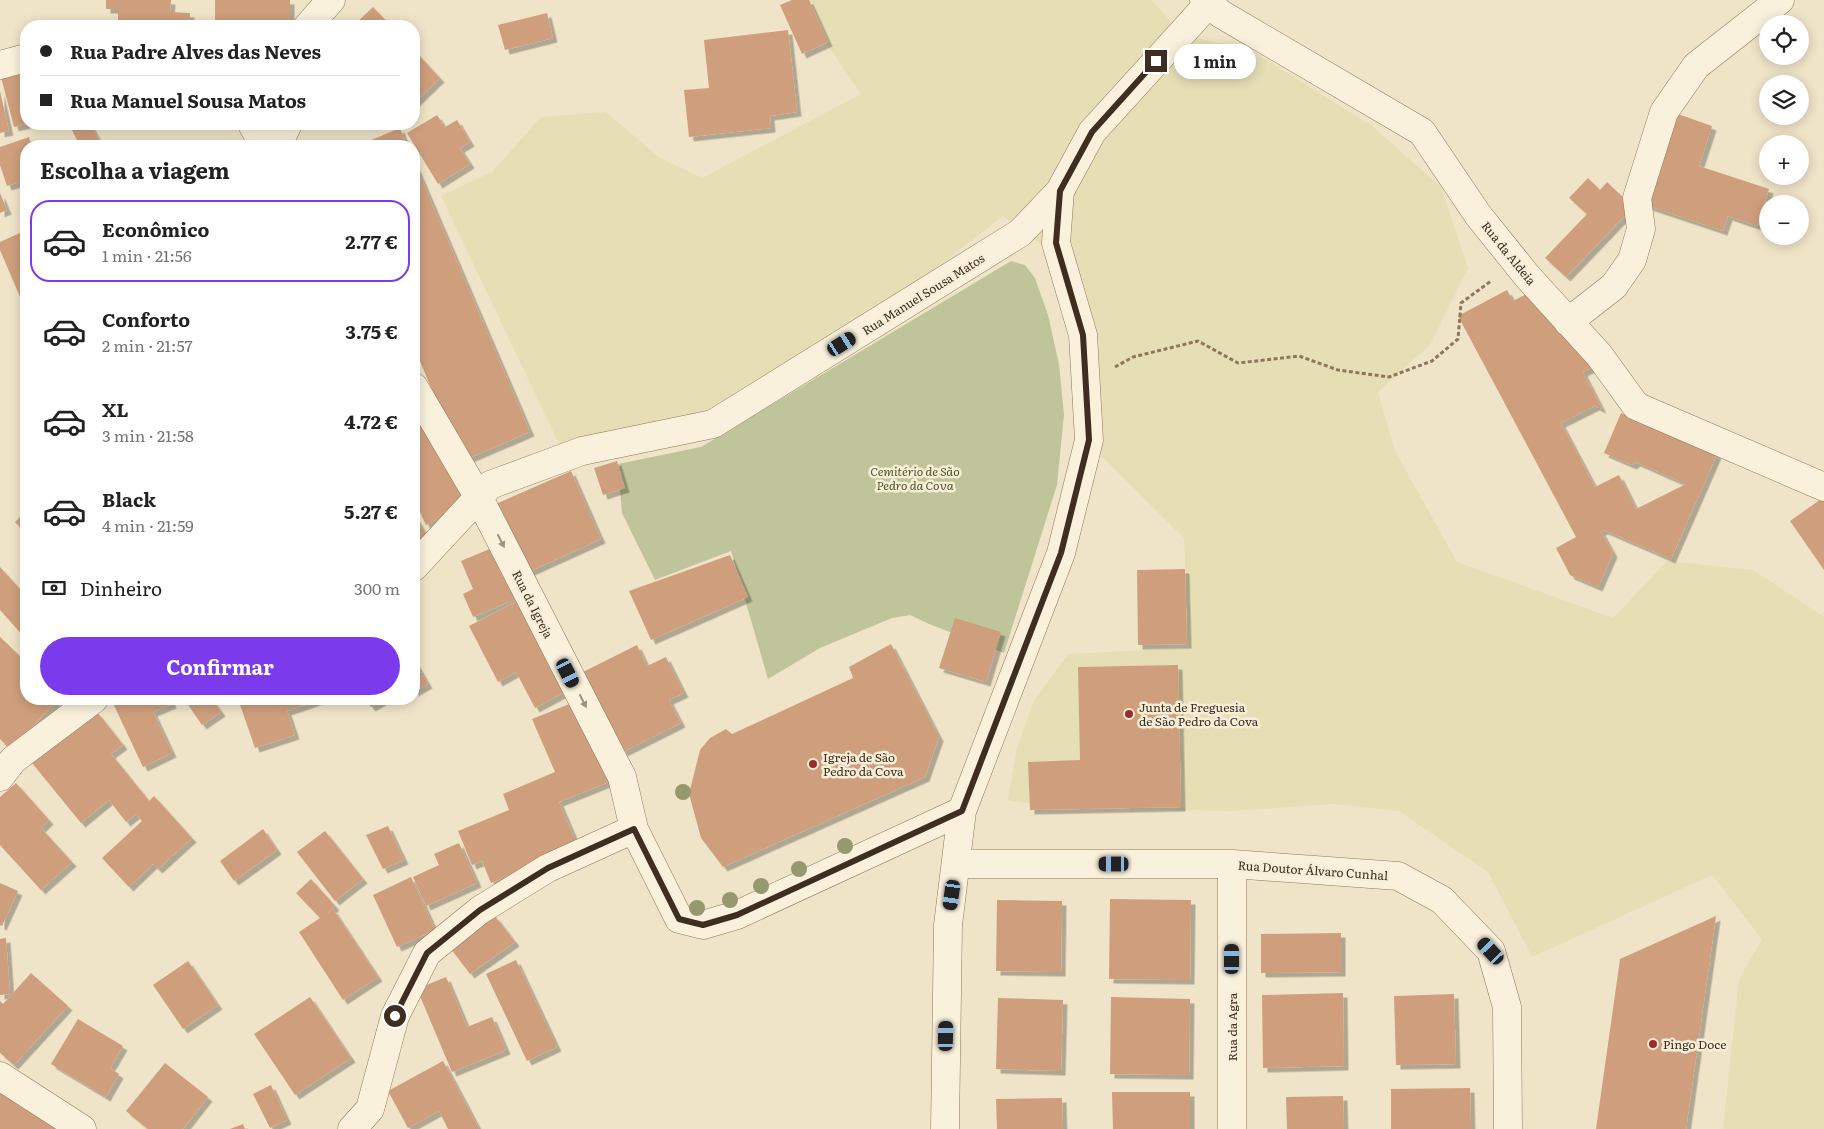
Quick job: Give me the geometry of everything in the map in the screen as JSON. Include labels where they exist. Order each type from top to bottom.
[{"type":"street","points":[[1568,322],[1614,286],[1632,260],[1641,228],[1637,198],[1664,112],[1696,66],[1780,0]]},
{"type":"street","name":"Rua da Aldeia","points":[[1207,1],[1221,14],[1422,132],[1478,215],[1516,262],[1599,355],[1636,406],[1824,487]]},
{"type":"street","name":"Rua Manuel Sousa Matos","points":[[420,561],[490,485],[582,451],[713,424],[1020,234],[1060,191],[1092,132],[1207,1]]},
{"type":"street","points":[[0,65],[20,60]]},
{"type":"street","points":[[945,1129],[948,925],[962,811],[1061,553],[1089,440],[1083,335],[1056,243],[1060,191]]},
{"type":"street","name":"Rua da Igreja","points":[[420,397],[478,498],[622,778],[634,829],[679,919],[703,925],[737,915],[962,811]]},
{"type":"street","points":[[0,777],[13,760],[86,705]]},
{"type":"street","points":[[352,1129],[370,1109],[395,1016],[427,953],[480,910],[548,868],[634,829]]},
{"type":"street","name":"Rua Doutor Álvaro Cunhal","points":[[956,864],[1232,864],[1398,876],[1442,900],[1491,951],[1507,1007],[1508,1129]]},
{"type":"street","name":"Rua da Agra","points":[[1232,864],[1232,1129]]},
{"type":"street","points":[[0,1076],[82,1129]]},
{"type":"path","points":[[1086,383],[1133,357],[1198,341],[1238,363],[1299,356],[1338,370],[1389,377],[1432,361],[1458,338],[1461,303],[1516,262]]},
{"type":"shaded area","points":[[797,0],[1152,0],[1182,35],[1251,50],[1372,126],[1441,187],[1468,268],[1430,345],[1378,392],[1395,451],[1457,562],[1613,618],[1667,561],[1753,570],[1824,617],[1824,1129],[1723,1129],[1739,979],[1762,939],[1712,875],[1532,957],[1488,872],[1399,811],[1333,804],[1232,811],[1052,807],[1008,800],[1017,748],[1034,701],[1068,654],[1189,648],[1184,538],[1100,455],[1097,344],[1058,258],[1003,216],[914,285],[676,437],[562,450],[441,196],[492,172],[541,117],[606,112],[660,158],[702,178],[861,94]]},
{"type":"green space","name":"Cemitério de São Pedro da Cova","points":[[1011,261],[1025,265],[1035,278],[1048,315],[1059,364],[1064,415],[1057,485],[1004,653],[910,615],[892,618],[820,648],[768,679],[731,551],[655,580],[622,513],[618,464],[701,447]]},
{"type":"building","points":[[106,0],[171,0],[170,12],[190,13],[190,20],[118,20],[118,9],[106,9]]},
{"type":"building","points":[[215,0],[290,0],[290,20],[215,20]]},
{"type":"building","points":[[792,0],[809,0],[828,42],[802,54],[780,5]]},
{"type":"building","points":[[373,7],[385,20],[359,20]]},
{"type":"building","points":[[547,13],[553,38],[505,50],[498,25]]},
{"type":"building","points":[[788,30],[797,112],[770,116],[771,128],[689,137],[684,90],[709,88],[704,40]]},
{"type":"building","points":[[420,56],[440,78],[420,97]]},
{"type":"building","points":[[20,72],[20,126],[14,127],[1,77]]},
{"type":"building","points":[[0,91],[9,131],[0,133]]},
{"type":"building","points":[[1672,112],[1712,126],[1699,166],[1769,189],[1767,195],[1759,195],[1759,220],[1757,226],[1728,216],[1723,231],[1642,204]]},
{"type":"building","points":[[437,115],[445,127],[457,120],[470,142],[460,148],[470,164],[438,184],[420,154],[420,140],[411,140],[407,133],[412,130],[420,130],[420,125]]},
{"type":"building","points":[[72,130],[93,130],[99,140],[77,140]]},
{"type":"building","points":[[395,130],[401,130],[405,140],[371,140]]},
{"type":"building","points":[[20,140],[20,182],[7,186],[0,165],[0,147]]},
{"type":"building","points":[[420,176],[530,432],[462,461],[420,361]]},
{"type":"building","points":[[1588,178],[1600,190],[1607,182],[1633,207],[1566,277],[1545,258],[1587,214],[1569,198]]},
{"type":"building","points":[[0,193],[7,210],[0,213]]},
{"type":"building","points":[[20,233],[20,297],[0,250],[0,242]]},
{"type":"building","points":[[1550,282],[1595,366],[1583,372],[1602,409],[1595,406],[1561,423],[1595,487],[1619,475],[1636,509],[1686,484],[1636,462],[1632,465],[1604,453],[1621,413],[1717,454],[1671,559],[1604,530],[1601,531],[1613,553],[1598,587],[1570,575],[1556,548],[1576,537],[1458,316],[1507,290],[1513,301]]},
{"type":"building","points":[[426,416],[469,504],[426,525],[420,512],[420,419]]},
{"type":"building","points":[[617,461],[625,488],[603,495],[594,468]]},
{"type":"building","points":[[571,471],[601,539],[526,573],[496,504]]},
{"type":"building","points":[[1824,497],[1824,570],[1790,521]]},
{"type":"building","points":[[20,517],[20,527],[15,522]]},
{"type":"building","points":[[420,525],[431,543],[420,549]]},
{"type":"building","points":[[499,545],[521,597],[473,617],[463,594],[473,589],[461,561]]},
{"type":"building","points":[[730,555],[748,597],[651,640],[629,591]]},
{"type":"building","points":[[0,567],[20,589],[20,632],[0,610]]},
{"type":"building","points":[[1185,569],[1187,644],[1138,645],[1137,570]]},
{"type":"building","points":[[527,596],[574,687],[535,708],[516,672],[498,682],[469,626]]},
{"type":"building","points":[[955,618],[1001,632],[986,682],[939,668]]},
{"type":"building","points":[[0,637],[20,656],[20,705],[52,705],[11,750],[0,739]]},
{"type":"building","name":"Igreja de São Pedro da Cova","points":[[891,644],[939,737],[925,777],[723,867],[701,838],[689,794],[700,750],[710,738],[726,729],[732,734],[853,678],[849,667]]},
{"type":"building","points":[[637,645],[647,666],[666,657],[684,693],[669,700],[681,723],[623,752],[583,672]]},
{"type":"building","name":"Junta de Freguesia de São Pedro da Cova","points":[[1178,665],[1181,807],[1030,810],[1028,762],[1080,760],[1078,667]]},
{"type":"building","points":[[420,670],[428,684],[420,689]]},
{"type":"building","points":[[582,699],[616,779],[559,802],[578,846],[491,883],[482,861],[472,865],[458,831],[509,810],[503,794],[555,772],[532,719]]},
{"type":"building","points":[[114,705],[170,705],[153,712],[172,753],[143,767]]},
{"type":"building","points":[[188,705],[216,705],[221,712],[202,725]]},
{"type":"building","points":[[240,705],[304,705],[287,711],[295,735],[255,748]]},
{"type":"building","points":[[97,712],[123,745],[111,754],[149,801],[154,796],[192,838],[158,869],[153,864],[129,887],[102,858],[142,821],[136,814],[126,822],[109,800],[81,823],[32,763]]},
{"type":"building","points":[[16,783],[49,820],[41,828],[72,862],[41,890],[0,845],[0,797]]},
{"type":"building","points":[[388,826],[404,860],[383,869],[366,835]]},
{"type":"building","points":[[263,829],[277,850],[234,881],[220,861]]},
{"type":"building","points":[[325,831],[363,879],[335,901],[297,852]]},
{"type":"building","points":[[459,843],[477,883],[426,906],[413,877],[439,865],[434,854]]},
{"type":"building","points":[[411,877],[435,930],[397,947],[373,895]]},
{"type":"building","points":[[311,879],[335,906],[325,915],[333,909],[378,977],[343,1000],[299,932],[320,918],[296,893]]},
{"type":"building","points":[[0,883],[18,891],[2,926],[0,925]]},
{"type":"building","points":[[1110,899],[1191,900],[1190,980],[1109,979]]},
{"type":"building","points":[[997,900],[1062,901],[1061,972],[996,971]]},
{"type":"building","points":[[495,916],[515,942],[470,974],[451,949]]},
{"type":"building","name":"Pingo Doce","points":[[1716,916],[1686,1129],[1596,1129],[1620,959]]},
{"type":"building","points":[[1341,933],[1341,972],[1261,973],[1261,934]]},
{"type":"building","points":[[6,938],[10,994],[0,995],[0,939]]},
{"type":"building","points":[[516,960],[557,1047],[527,1061],[486,974]]},
{"type":"building","points":[[188,961],[218,1005],[183,1029],[153,985]]},
{"type":"building","points":[[31,973],[68,1006],[14,1065],[0,1053],[0,1001],[3,1004]]},
{"type":"building","points":[[446,977],[467,1027],[492,1017],[506,1050],[452,1072],[417,989]]},
{"type":"building","points":[[1343,993],[1344,1066],[1263,1068],[1262,995]]},
{"type":"building","points":[[1454,994],[1456,1064],[1396,1065],[1394,996]]},
{"type":"building","points":[[310,997],[351,1058],[295,1095],[254,1034]]},
{"type":"building","points":[[1111,997],[1190,999],[1189,1075],[1110,1074]]},
{"type":"building","points":[[998,998],[1063,1000],[1061,1071],[996,1069]]},
{"type":"building","points":[[78,1019],[123,1046],[110,1068],[119,1074],[106,1097],[51,1064]]},
{"type":"building","points":[[443,1061],[479,1129],[448,1129],[439,1111],[408,1128],[388,1091]]},
{"type":"building","points":[[165,1063],[208,1097],[183,1129],[148,1129],[126,1111]]},
{"type":"building","points":[[0,1081],[71,1129],[0,1129]]},
{"type":"building","points":[[271,1085],[287,1120],[270,1128],[253,1094]]},
{"type":"building","points":[[1470,1088],[1471,1129],[1391,1129],[1391,1089]]},
{"type":"building","points":[[1112,1092],[1190,1092],[1190,1129],[1113,1129]]},
{"type":"building","points":[[1343,1096],[1344,1129],[1287,1129],[1286,1097]]},
{"type":"building","points":[[1062,1098],[1063,1129],[997,1129],[996,1099]]},
{"type":"building","points":[[243,1124],[245,1129],[230,1129]]},
{"type":"place","name":"Junta de Freguesia de São Pedro da Cova","points":[[1129,714]]},
{"type":"place","name":"Igreja de São Pedro da Cova","points":[[813,764]]},
{"type":"place","name":"Pingo Doce","points":[[1653,1044]]},
{"type":"route","points":[[395,1016],[427,953],[480,910],[548,868],[634,829],[679,919],[703,925],[737,915],[962,811],[1061,553],[1089,440],[1083,335],[1056,243],[1060,191],[1092,132],[1156,61]]}]
